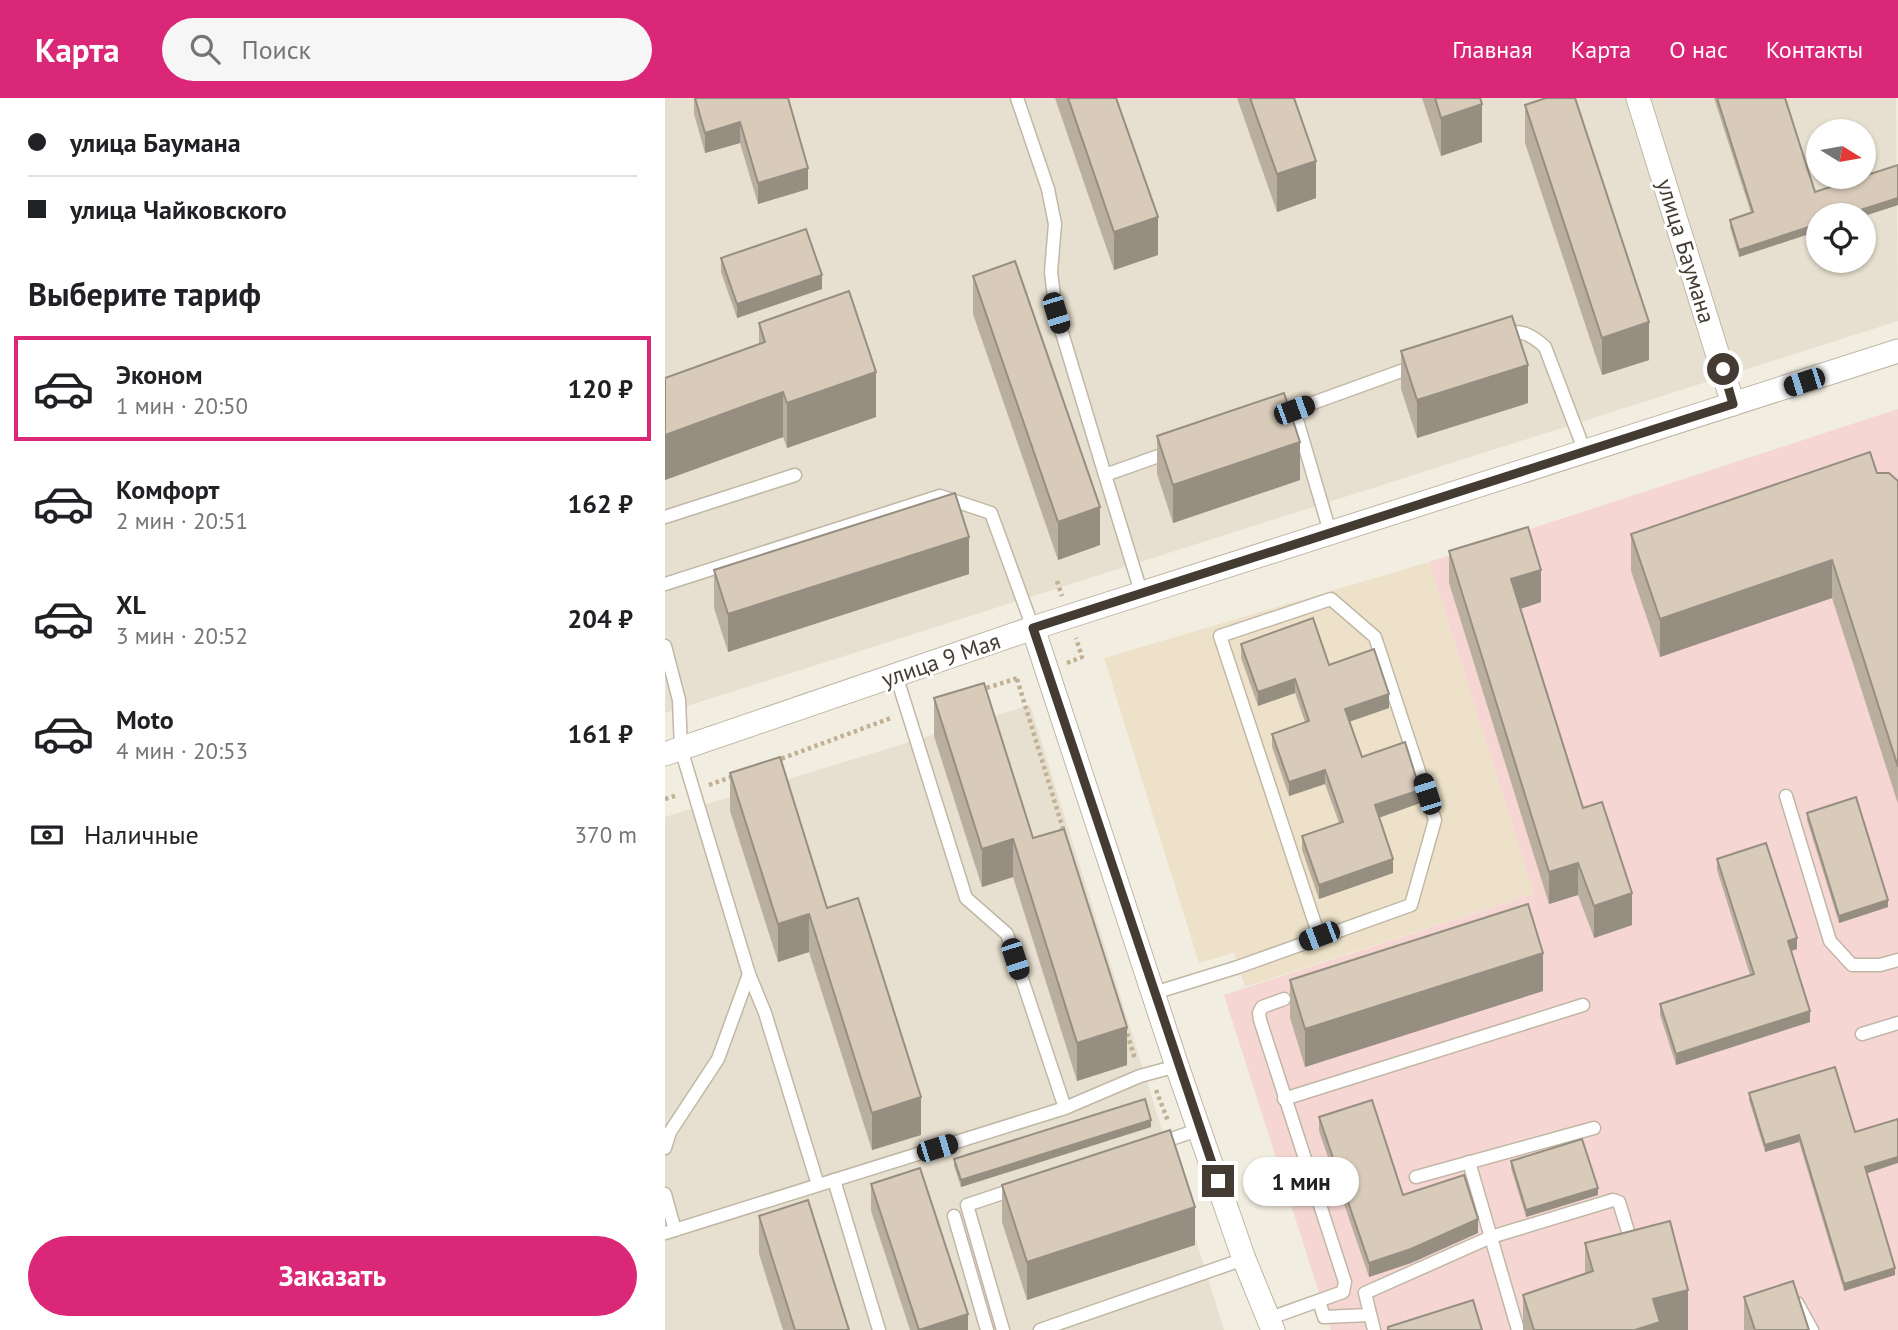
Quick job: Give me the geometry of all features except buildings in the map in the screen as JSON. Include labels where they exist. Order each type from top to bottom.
[{"type":"street","name":"улица Баумана","points":[[1638,98],[1733,404]]},
{"type":"street","name":"улица 9 Мая","points":[[673,752],[1033,628],[1898,351]]},
{"type":"street","points":[[1033,628],[1177,1066],[1244,1259],[1271,1324]]},
{"type":"lane","points":[[1017,98],[1048,189],[1055,225],[1051,272],[1056,313],[1142,595]]},
{"type":"lane","points":[[1487,340],[1513,331],[1532,336],[1545,347],[1585,452]]},
{"type":"lane","points":[[1269,419],[1423,363]]},
{"type":"lane","points":[[1294,410],[1330,532]]},
{"type":"lane","points":[[1105,475],[1181,449]]},
{"type":"lane","points":[[665,517],[795,475]]},
{"type":"lane","points":[[665,584],[940,496],[991,513],[1033,628]]},
{"type":"lane","points":[[1154,993],[1238,967],[1411,905],[1435,820],[1375,637],[1331,599],[1220,636],[1319,936]]},
{"type":"lane","points":[[665,646],[679,700],[673,752],[694,790],[749,974],[765,1013],[818,1185]]},
{"type":"lane","points":[[896,675],[966,898],[1007,934],[1065,1108]]},
{"type":"lane","points":[[1786,796],[1830,941],[1852,965],[1880,965],[1898,960]]},
{"type":"lane","points":[[665,1148],[670,1132],[718,1059],[749,974]]},
{"type":"lane","points":[[1271,1324],[1343,1292],[1345,1282],[1259,1013],[1262,1007],[1284,999]]},
{"type":"lane","points":[[1285,1099],[1583,1005]]},
{"type":"lane","points":[[1862,1034],[1898,1023]]},
{"type":"lane","points":[[665,1194],[670,1232],[1065,1108],[1140,1076],[1177,1066]]},
{"type":"lane","points":[[1416,1177],[1594,1128]]},
{"type":"lane","points":[[1148,1146],[1201,1129]]},
{"type":"lane","points":[[1469,1162],[1518,1330]]},
{"type":"lane","points":[[834,1180],[879,1330]]},
{"type":"lane","points":[[1003,1330],[967,1205],[1032,1184]]},
{"type":"lane","points":[[1374,1330],[1365,1293],[1491,1237],[1613,1200],[1619,1202],[1635,1255]]},
{"type":"lane","points":[[954,1216],[987,1330]]},
{"type":"lane","points":[[1040,1330],[1244,1259]]},
{"type":"lane","points":[[1791,1293],[1812,1330]]},
{"type":"lane","points":[[1319,1301],[1324,1317],[1369,1315]]},
{"type":"path","points":[[968,694],[1017,679],[1066,838]]},
{"type":"path","points":[[769,763],[908,712]]},
{"type":"path","points":[[665,799],[744,772]]},
{"type":"path","points":[[1124,1023],[1140,1076],[1153,1082],[1174,1138]]},
{"type":"shaded area","points":[[665,98],[1896,98],[1898,321],[665,713]]},
{"type":"shaded area","points":[[1898,409],[1898,1330],[1331,1330],[1224,995],[1534,894],[1429,562]]},
{"type":"shaded area","points":[[1429,562],[1534,894],[1245,987],[1234,953],[1199,963],[1104,658]]},
{"type":"shaded area","points":[[1030,705],[1224,1330],[665,1330],[665,817]]},
{"type":"route","points":[[1218,1181],[1177,1066],[1033,628],[1733,404],[1723,369]]}]
